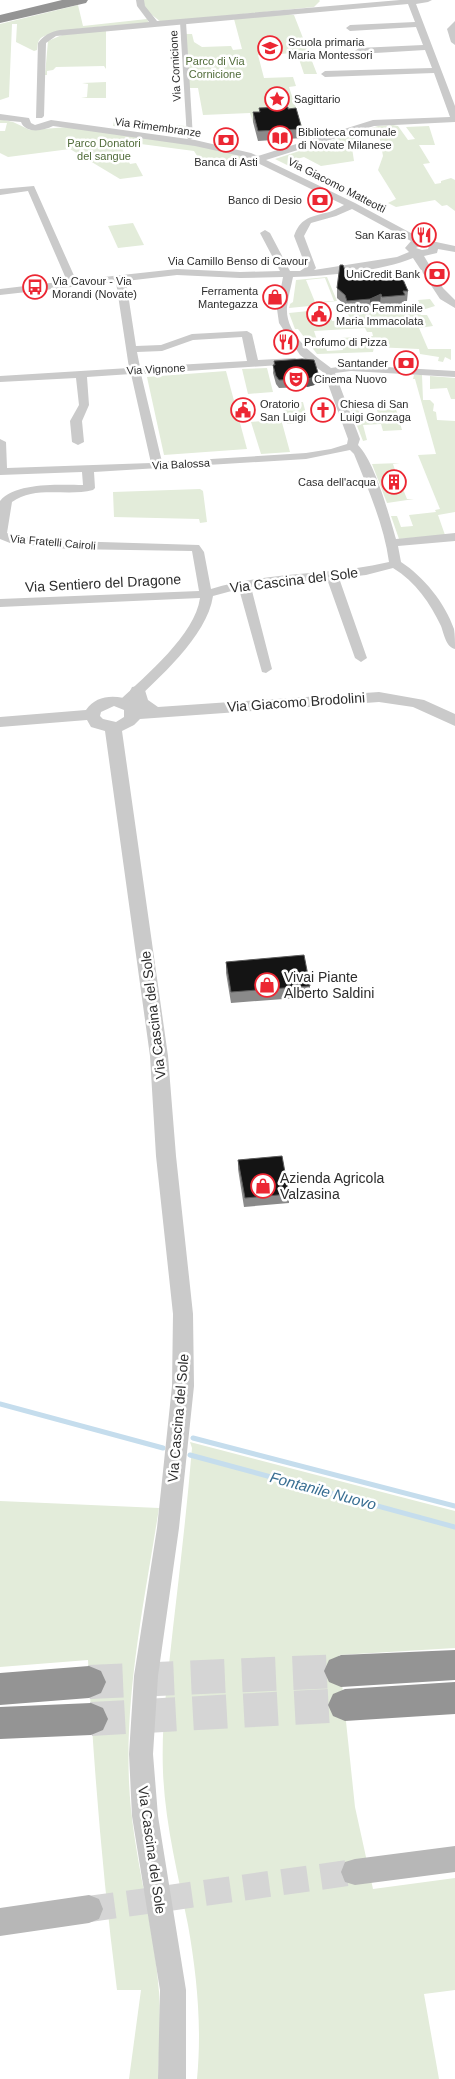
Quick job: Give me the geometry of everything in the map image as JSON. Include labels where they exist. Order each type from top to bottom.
[{"type":"highway","points":[[0,12],[50,0]]},
{"type":"highway","points":[[0,19],[81,0]]},
{"type":"highway","points":[[341,1671],[455,1665]]},
{"type":"highway","points":[[0,1689],[89,1682]]},
{"type":"highway","points":[[345,1705],[455,1698]]},
{"type":"highway","points":[[0,1723],[91,1719]]},
{"type":"main road","points":[[355,1872],[455,1859]]},
{"type":"main road","points":[[0,1922],[89,1909]]},
{"type":"street","name":"Via Cornicione","points":[[140,0],[141,6],[155,24]]},
{"type":"street","points":[[39,116],[41,48],[44,38],[62,32],[183,22],[336,4],[428,0]]},
{"type":"street","points":[[260,159],[373,123],[455,119],[411,2]]},
{"type":"street","name":"Via Cornicione","points":[[183,22],[190,138]]},
{"type":"street","points":[[350,28],[419,24]]},
{"type":"street","points":[[455,24],[451,29],[455,42]]},
{"type":"street","points":[[359,51],[428,48]]},
{"type":"street","points":[[325,74],[437,70]]},
{"type":"street","points":[[0,117],[26,120],[39,116],[50,118],[51,124]]},
{"type":"street","name":"Via Rimembranze","points":[[26,120],[26,124],[32,127],[44,127],[51,124],[212,146],[260,159]]},
{"type":"street","name":"Via Giacomo Matteotti","points":[[260,159],[403,233],[416,248],[444,297],[455,305]]},
{"type":"street","points":[[0,192],[31,188],[73,284]]},
{"type":"street","points":[[302,274],[311,268],[299,235],[303,224],[314,217],[333,214],[352,205]]},
{"type":"street","points":[[265,233],[281,266],[288,275],[282,309],[284,323],[304,353],[329,371],[392,543],[395,564],[408,571],[417,580],[444,618],[455,645]]},
{"type":"street","name":"Via Camillo Benso di Cavour","points":[[0,292],[177,272],[288,275],[324,273],[400,260],[416,248],[430,252],[434,249],[434,245],[455,249]]},
{"type":"street","points":[[120,278],[135,370],[157,465]]},
{"type":"street","points":[[132,349],[162,348],[192,337],[247,334],[253,364]]},
{"type":"street","name":"Via Vignone","points":[[0,379],[311,359]]},
{"type":"street","points":[[329,371],[352,368],[455,374]]},
{"type":"street","points":[[78,442],[76,421],[84,405],[81,374]]},
{"type":"street","points":[[0,442],[1,472]]},
{"type":"street","name":"Via Balossa","points":[[1,472],[88,470],[285,457],[327,452],[354,442]]},
{"type":"street","name":"Via Fratelli Cairoli","points":[[88,470],[89,488],[30,491],[9,498],[6,501],[1,535],[10,539],[68,545],[195,548],[198,552],[203,585],[207,594]]},
{"type":"street","points":[[392,543],[455,537]]},
{"type":"street","name":"Via Cascina del Sole","points":[[207,594],[223,588],[244,584],[366,571],[395,564]]},
{"type":"street","points":[[332,575],[361,658]]},
{"type":"street","points":[[244,584],[266,669]]},
{"type":"street","points":[[92,715],[97,723],[113,727],[129,722],[129,709],[138,691],[179,650],[205,608],[207,594]]},
{"type":"street","name":"Via Sentiero del Dragone","points":[[0,603],[207,594]]},
{"type":"street","points":[[138,691],[138,697],[142,705],[156,712]]},
{"type":"street","name":"Via Giacomo Brodolini","points":[[129,709],[156,712],[379,697],[419,703],[455,720]]},
{"type":"street","points":[[92,715],[95,709],[102,704],[114,702],[129,709]]},
{"type":"street","points":[[0,722],[92,715]]},
{"type":"street","name":"Via Cascina del Sole","points":[[113,727],[159,1056],[166,1156],[183,1314],[183,1386],[168,1528],[146,1676],[141,1754],[144,1816],[173,1990],[172,2079]]},
{"type":"green space","points":[[142,0],[320,1],[314,7],[161,22],[147,11]]},
{"type":"green space","points":[[78,5],[83,26],[147,19],[149,23],[59,32],[40,39],[37,50],[34,51],[16,42],[17,24],[12,24],[9,97],[0,100],[0,24]]},
{"type":"green space","name":"Parco di Via Cornicione","points":[[294,15],[317,74],[304,74],[297,53],[258,55],[264,78],[293,77],[296,86],[289,87],[306,138],[253,122],[250,113],[203,115],[198,88],[185,88],[182,34],[192,34],[194,42],[202,47],[231,46],[233,50],[242,49],[234,19]]},
{"type":"green space","points":[[106,30],[106,69],[104,66],[56,67],[53,70],[47,71],[47,75],[45,75],[48,41],[62,35]]},
{"type":"green space","points":[[106,82],[106,98],[81,98],[87,97],[88,84],[82,83]]},
{"type":"green space","name":"Parco Donatori del sangue","points":[[0,119],[13,122],[30,130],[68,127],[200,146],[229,152],[249,159],[203,165],[194,151],[118,141],[130,164],[136,163],[143,176],[120,179],[70,149],[8,157],[0,153],[0,131],[5,131],[7,123],[0,123]]},
{"type":"green space","points":[[114,121],[186,126],[187,136],[113,126]]},
{"type":"green space","points":[[378,126],[398,126],[408,140],[415,139],[406,127],[429,126],[435,145],[419,145],[430,163],[423,164],[435,184],[451,178],[455,180],[455,211],[447,205],[442,206],[435,200],[396,207],[388,203],[396,199],[378,170],[383,156],[379,134],[376,131],[359,132]]},
{"type":"green space","points":[[348,135],[355,136],[357,146],[352,148],[354,161],[321,166],[304,157],[297,159],[302,162],[291,167],[275,159]]},
{"type":"green space","points":[[133,223],[144,245],[118,248],[108,226]]},
{"type":"green space","points":[[327,277],[337,301],[320,303],[320,305],[289,308],[293,302],[296,280]],"holes":[[[325,278],[334,301],[315,302],[306,280]]]},
{"type":"green space","points":[[430,299],[435,306],[419,311],[421,315],[427,315],[433,326],[419,328],[428,349],[451,349],[451,360],[445,357],[443,362],[438,361],[439,357],[420,354],[419,349],[374,347],[373,352],[317,354],[298,329],[295,329],[289,313],[328,309],[332,321],[350,319],[347,311],[370,309],[380,303],[382,307],[404,306],[406,309],[421,307],[418,300]],"holes":[[[365,328],[367,332],[372,332],[373,336],[340,338],[343,350],[327,351],[323,340],[317,340],[314,331]]]},
{"type":"green space","points":[[267,368],[273,392],[248,394],[242,369]]},
{"type":"green space","points":[[226,371],[247,449],[164,455],[147,377]]},
{"type":"green space","points":[[414,375],[422,375],[423,400],[430,400],[434,404],[433,411],[436,412],[437,420],[455,421],[455,512],[438,515],[445,535],[399,539],[391,516],[397,516],[401,527],[413,526],[409,515],[436,512],[435,510],[440,509],[418,455],[436,454],[415,379],[413,379]]},
{"type":"green space","points":[[430,376],[455,378],[455,399],[451,399],[447,388],[430,389]]},
{"type":"green space","points":[[303,402],[308,422],[287,424],[282,403]]},
{"type":"green space","points":[[348,403],[356,403],[361,418],[379,418],[377,410],[396,409],[402,430],[383,431],[381,424],[363,425],[367,440],[363,441]]},
{"type":"green space","points":[[281,419],[290,452],[261,454],[251,422]]},
{"type":"green space","points":[[400,463],[393,464],[395,470],[403,471],[391,472],[393,480],[390,481],[391,484],[401,484],[407,499],[414,499],[387,503],[372,464]]},
{"type":"green space","points":[[200,489],[203,491],[207,522],[200,523],[199,519],[114,517],[113,492]]},
{"type":"green space","points":[[190,1442],[455,1511],[455,1648],[339,1655],[355,1807],[373,1889],[455,1878],[455,1990],[424,1994],[439,2079],[197,2079],[199,2021],[194,1963],[172,1849],[166,1811],[163,1772],[164,1718],[190,1470],[192,1448]]},
{"type":"green space","points":[[0,1501],[159,1508],[137,1644],[130,1713],[129,1748],[129,1782],[134,1835],[153,1939],[159,1992],[158,2079],[129,2079],[141,1990],[117,1990],[107,1908],[88,1660],[0,1667]]},
{"type":"building","points":[[288,107],[288,109],[296,108],[302,129],[258,131],[253,112],[260,112],[259,108]]},
{"type":"building","points":[[340,265],[343,265],[347,276],[360,274],[366,278],[401,275],[408,291],[403,291],[405,295],[382,297],[381,294],[370,299],[347,301],[345,295],[337,288]]},
{"type":"building","points":[[314,360],[319,376],[307,379],[279,380],[273,365],[275,365],[274,361]]},
{"type":"building","name":"Vivai Piante Alberto Saldini","points":[[304,955],[310,986],[231,992],[226,962]]},
{"type":"building","name":"Azienda Agricola Valzasina","points":[[282,1156],[289,1194],[245,1198],[238,1160]]},
{"type":"waterway","name":"Fontanile Nuovo","points":[[0,1404],[163,1448]]},
{"type":"waterway","points":[[193,1438],[455,1506]]},
{"type":"waterway","name":"Fontanile Nuovo","points":[[190,1455],[455,1527]]},
{"type":"tunnel","points":[[89,1682],[341,1671]]},
{"type":"tunnel","points":[[91,1719],[345,1705]]},
{"type":"tunnel","points":[[89,1909],[355,1872]]},
{"type":"place","name":"Scuola primaria Maria Montessori","points":[[270,48]]},
{"type":"place","name":"Sagittario","points":[[277,99]]},
{"type":"place","name":"Biblioteca comunale di Novate Milanese","points":[[280,138]]},
{"type":"place","name":"Banca di Asti","points":[[226,140]]},
{"type":"place","name":"Banco di Desio","points":[[320,200]]},
{"type":"place","name":"San Karas","points":[[424,235]]},
{"type":"place","name":"UniCredit Bank","points":[[437,274]]},
{"type":"place","name":"Via Cavour - Via Morandi (Novate)","points":[[35,287]]},
{"type":"place","name":"Ferramenta Mantegazza","points":[[275,297]]},
{"type":"place","name":"Centro Femminile Maria Immacolata","points":[[319,314]]},
{"type":"place","name":"Profumo di Pizza","points":[[286,342]]},
{"type":"place","name":"Santander","points":[[406,363]]},
{"type":"place","name":"Cinema Nuovo","points":[[296,379]]},
{"type":"place","name":"Oratorio San Luigi","points":[[243,410]]},
{"type":"place","name":"Chiesa di San Luigi Gonzaga","points":[[323,410]]},
{"type":"place","name":"Casa dell'acqua","points":[[394,482]]},
{"type":"place","name":"Vivai Piante Alberto Saldini","points":[[267,985]]},
{"type":"place","name":"Azienda Agricola Valzasina","points":[[263,1186]]}]
